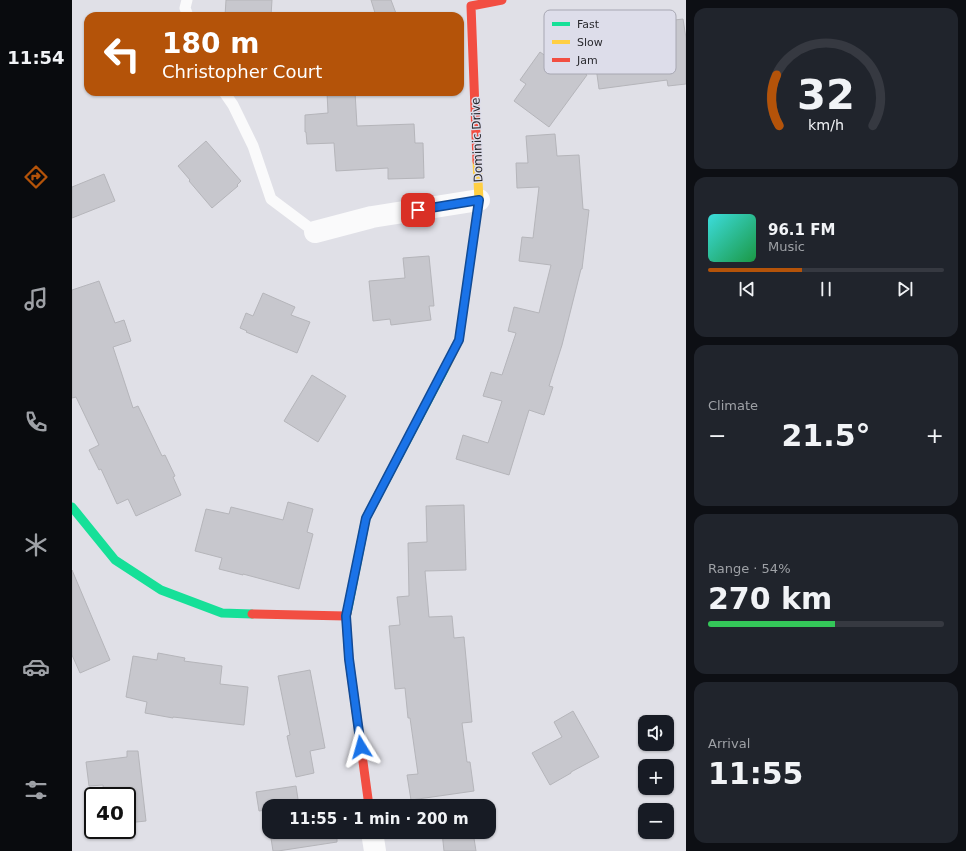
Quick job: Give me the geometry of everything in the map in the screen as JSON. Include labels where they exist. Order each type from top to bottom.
[{"type":"street","name":"Dominic Drive","points":[[368,799],[349,659],[346,616],[366,518],[459,340],[479,200],[471,6],[502,0]]},
{"type":"street","points":[[315,232],[372,217],[479,200]]},
{"type":"street","points":[[72,506],[115,560],[161,590],[222,613],[346,616]]},
{"type":"street","points":[[373,839],[375,851]]},
{"type":"lane","points":[[187,0],[187,12]]},
{"type":"lane","points":[[227,96],[233,105],[253,146],[271,199],[315,232]]},
{"type":"building","points":[[226,0],[272,0],[271,12],[225,12]]},
{"type":"building","points":[[371,0],[391,0],[396,12],[375,12]]},
{"type":"building","points":[[683,19],[686,38],[686,84],[668,86],[667,80],[599,89],[597,74],[676,74],[676,20]]},
{"type":"building","points":[[540,52],[544,55],[544,74],[587,75],[549,127],[514,101],[526,84],[520,80]]},
{"type":"building","points":[[327,96],[355,96],[357,126],[414,124],[415,143],[423,143],[424,178],[388,179],[388,168],[336,171],[334,143],[307,144],[305,132],[305,115],[328,113]]},
{"type":"building","points":[[555,134],[557,156],[579,155],[583,209],[589,210],[582,269],[562,345],[549,386],[553,387],[544,415],[529,410],[509,475],[456,459],[463,435],[488,443],[502,401],[483,396],[491,372],[502,375],[516,333],[508,331],[514,307],[539,313],[551,265],[519,261],[522,237],[533,238],[539,187],[517,188],[516,163],[528,163],[526,136]]},
{"type":"building","points":[[206,141],[241,181],[237,185],[238,186],[212,208],[178,166]]},
{"type":"building","points":[[104,174],[115,201],[72,218],[72,187]]},
{"type":"building","points":[[429,256],[434,306],[429,306],[431,320],[391,325],[390,319],[373,321],[369,281],[405,278],[403,258]]},
{"type":"building","points":[[99,281],[115,323],[124,320],[131,341],[113,347],[133,408],[138,406],[162,456],[165,455],[175,476],[173,477],[181,495],[136,516],[128,499],[117,504],[101,469],[99,470],[89,450],[99,445],[76,397],[72,398],[72,290]]},
{"type":"building","points":[[263,293],[295,307],[291,315],[310,322],[297,353],[246,332],[247,331],[240,328],[246,313],[253,316]]},
{"type":"building","points":[[312,375],[346,396],[318,442],[284,421]]},
{"type":"building","points":[[288,502],[313,509],[307,532],[313,534],[299,589],[219,569],[222,558],[195,551],[206,509],[229,514],[231,507],[283,520]]},
{"type":"building","points":[[464,505],[466,570],[425,571],[429,617],[452,616],[454,638],[464,637],[472,722],[462,723],[467,762],[470,762],[474,791],[411,799],[407,775],[418,774],[410,718],[408,718],[405,688],[395,689],[389,626],[400,625],[397,597],[409,596],[408,543],[427,542],[426,506]]},
{"type":"building","points":[[72,570],[110,660],[80,673],[72,655]]},
{"type":"building","points":[[158,653],[185,658],[184,661],[222,666],[220,684],[248,687],[244,725],[173,718],[145,713],[147,702],[126,697],[133,656],[157,660]]},
{"type":"building","points":[[310,670],[325,748],[310,751],[314,773],[296,777],[287,736],[290,735],[278,676]]},
{"type":"building","points":[[573,711],[599,757],[550,785],[532,753],[562,737],[554,722]]},
{"type":"building","points":[[127,751],[138,751],[146,821],[136,822],[136,787],[103,787],[103,785],[89,786],[86,762],[127,757]]},
{"type":"building","points":[[296,786],[298,799],[262,799],[262,811],[259,811],[256,792]]},
{"type":"building","points":[[271,839],[337,839],[337,842],[273,851]]},
{"type":"building","points":[[443,839],[474,839],[476,851],[444,851]]},
{"type":"traffic: fast","points":[[347,613],[366,518],[445,368]]},
{"type":"traffic: fast","points":[[72,507],[115,560],[161,590],[222,613],[252,614]]},
{"type":"traffic: slow","points":[[445,368],[459,340],[479,200],[477,161]]},
{"type":"traffic: jam","points":[[477,161],[471,6],[502,0]]},
{"type":"traffic: jam","points":[[347,613],[349,659],[368,799]]},
{"type":"traffic: jam","points":[[252,614],[346,616]]},
{"type":"route","points":[[361,747],[349,659],[346,616],[366,518],[459,340],[479,200],[418,210]]}]
